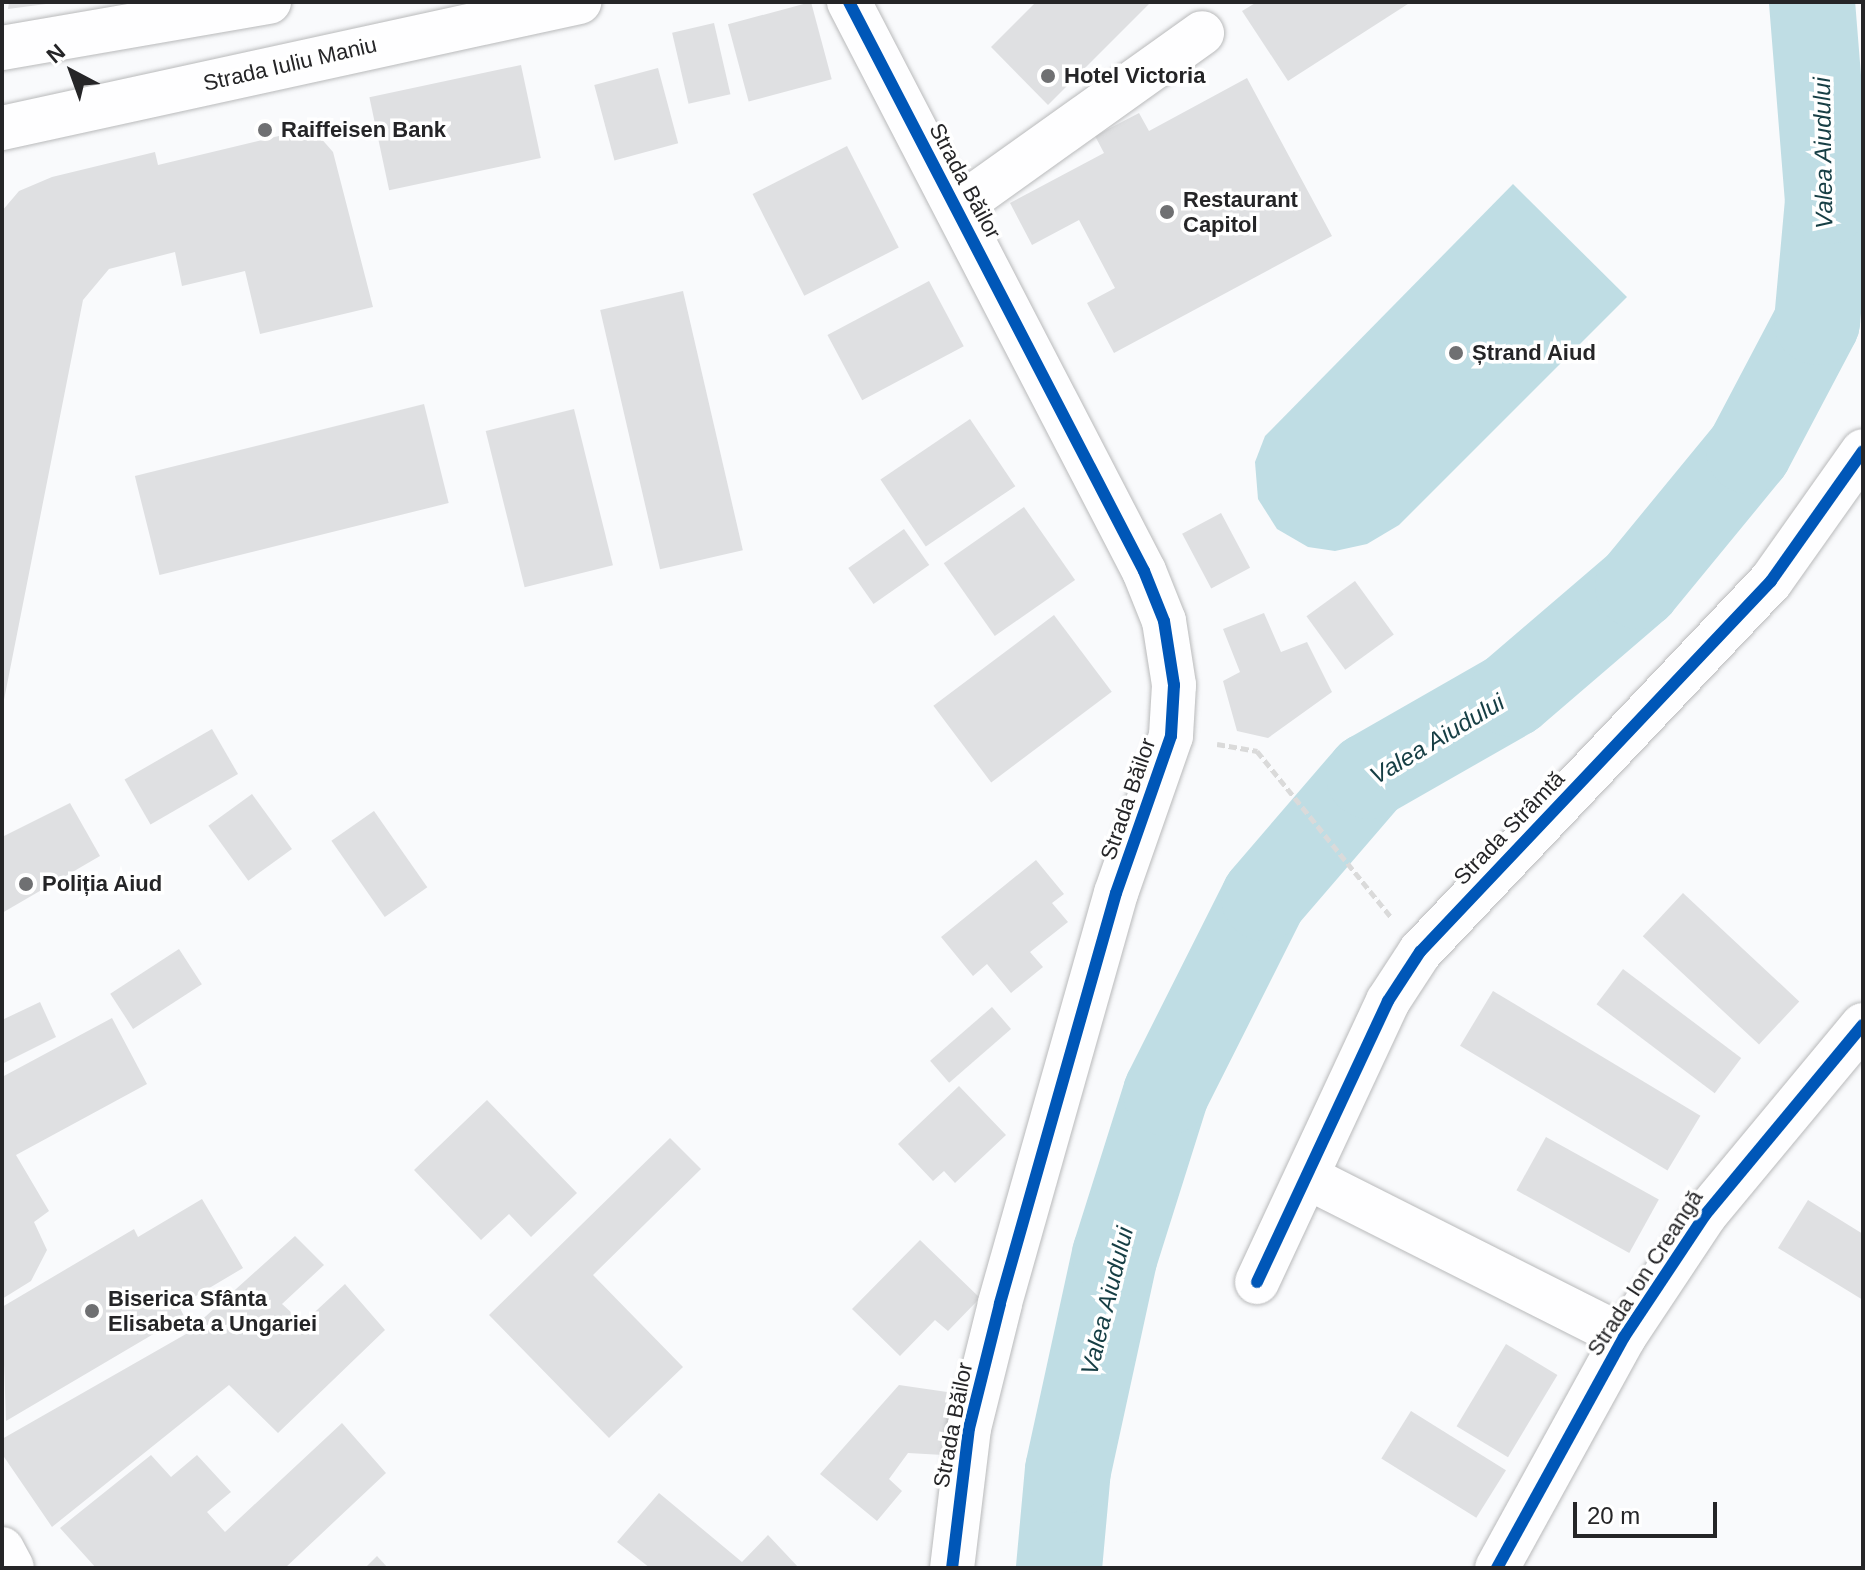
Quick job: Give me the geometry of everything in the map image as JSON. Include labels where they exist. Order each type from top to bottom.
[{"type":"street","points":[[2,48],[269,2]]},
{"type":"street","name":"Strada Iuliu Maniu","points":[[2,128],[579,2]]},
{"type":"street","name":"Strada Băilor","points":[[849,2],[1144,571],[1164,621],[1174,685],[1171,736],[1116,893],[1000,1304],[969,1428],[952,1568]]},
{"type":"street","points":[[957,208],[1202,33]]},
{"type":"street","name":"Strada Strâmtă","points":[[1257,1282],[1388,1001],[1420,952],[1771,581],[1863,451]]},
{"type":"street","name":"Strada Ion Creangă","points":[[1497,1568],[1624,1337],[1705,1215],[1863,1025]]},
{"type":"street","points":[[1307,1177],[1624,1337]]},
{"type":"street","points":[[2,1549],[12,1568]]},
{"type":"path","points":[[1171,736],[1257,751],[1420,952]]},
{"type":"water","name":"Ștrand Aiud","points":[[1513,184],[1627,297],[1399,525],[1367,544],[1335,551],[1308,547],[1277,529],[1258,499],[1255,462],[1265,436]]},
{"type":"building","points":[[9,2],[46,2],[46,4],[8,9]]},
{"type":"building","points":[[811,2],[832,79],[749,102],[728,24]]},
{"type":"building","name":"Hotel Victoria","points":[[1036,2],[1151,2],[1048,105],[991,47]]},
{"type":"building","points":[[1257,2],[1411,2],[1288,81],[1242,11]]},
{"type":"building","points":[[714,23],[730,94],[689,104],[672,33]]},
{"type":"building","points":[[521,65],[541,158],[389,190],[369,97]]},
{"type":"building","points":[[658,68],[678,143],[614,160],[594,85]]},
{"type":"building","name":"Restaurant Capitol","points":[[1247,78],[1332,236],[1114,353],[1087,303],[1115,288],[1079,220],[1032,245],[1010,203],[1104,153],[1095,136],[1139,113],[1149,131]]},
{"type":"building","points":[[287,134],[319,136],[333,152],[373,307],[260,334],[245,271],[182,286],[175,252],[109,269],[83,300],[2,710],[2,211],[19,191],[52,177],[155,152],[158,165]]},
{"type":"building","points":[[847,146],[899,248],[804,296],[753,194]]},
{"type":"building","points":[[929,281],[964,346],[862,400],[827,335]]},
{"type":"building","points":[[683,291],[743,550],[660,569],[600,310]]},
{"type":"building","points":[[424,404],[449,503],[160,575],[135,476]]},
{"type":"building","points":[[574,409],[613,565],[525,587],[486,431]]},
{"type":"building","points":[[970,419],[1015,486],[926,547],[880,479]]},
{"type":"building","points":[[1024,507],[1075,580],[995,636],[944,563]]},
{"type":"building","points":[[1221,513],[1250,568],[1211,588],[1182,534]]},
{"type":"building","points":[[904,529],[929,565],[874,604],[848,568]]},
{"type":"building","points":[[1355,581],[1394,634],[1345,670],[1306,616]]},
{"type":"building","points":[[1264,613],[1281,652],[1307,642],[1332,692],[1268,738],[1237,731],[1223,681],[1240,672],[1223,629]]},
{"type":"building","points":[[1054,615],[1112,692],[991,783],[933,706]]},
{"type":"building","points":[[212,729],[238,774],[151,825],[125,780]]},
{"type":"building","points":[[252,794],[292,849],[248,881],[208,826]]},
{"type":"building","name":"Poliția Aiud","points":[[70,803],[100,856],[2,913],[2,837]]},
{"type":"building","points":[[374,811],[427,887],[385,917],[331,841]]},
{"type":"building","points":[[1036,860],[1064,894],[1052,903],[1068,922],[1030,952],[1043,967],[1011,993],[987,964],[973,976],[941,937]]},
{"type":"building","points":[[1683,893],[1799,1001],[1759,1045],[1643,936]]},
{"type":"building","points":[[179,949],[202,984],[133,1029],[110,994]]},
{"type":"building","points":[[1623,969],[1741,1058],[1715,1093],[1597,1004]]},
{"type":"building","points":[[1493,991],[1700,1116],[1667,1170],[1460,1046]]},
{"type":"building","points":[[40,1002],[56,1037],[2,1064],[2,1020]]},
{"type":"building","points":[[992,1007],[1011,1029],[949,1083],[930,1061]]},
{"type":"building","points":[[112,1018],[147,1084],[16,1155],[49,1211],[34,1222],[47,1250],[31,1281],[2,1299],[2,1077]]},
{"type":"building","points":[[959,1086],[1006,1135],[955,1183],[944,1171],[933,1181],[898,1144]]},
{"type":"building","points":[[487,1100],[577,1193],[531,1237],[509,1214],[481,1240],[414,1170]]},
{"type":"building","points":[[1546,1137],[1659,1200],[1629,1253],[1516,1190]]},
{"type":"building","points":[[670,1138],[701,1169],[593,1275],[683,1367],[609,1438],[489,1315]]},
{"type":"building","name":"Biserica Sfânta Elisabeta a Ungariei","points":[[202,1199],[243,1268],[179,1306],[184,1316],[6,1421],[2,1307],[134,1229],[138,1237]]},
{"type":"building","points":[[1808,1200],[1863,1234],[1863,1300],[1778,1248]]},
{"type":"building","points":[[295,1236],[324,1265],[282,1304],[303,1323],[345,1284],[385,1330],[278,1433],[229,1385],[52,1527],[2,1454],[2,1439],[186,1334]]},
{"type":"building","points":[[920,1240],[980,1298],[948,1331],[935,1320],[900,1356],[852,1309]]},
{"type":"building","points":[[1506,1344],[1557,1375],[1508,1457],[1457,1426]]},
{"type":"building","points":[[899,1385],[954,1393],[943,1455],[908,1453],[889,1479],[902,1491],[877,1521],[820,1474]]},
{"type":"building","points":[[1411,1411],[1506,1470],[1476,1518],[1381,1458]]},
{"type":"building","points":[[342,1423],[386,1473],[285,1568],[96,1568],[60,1528],[151,1455],[171,1477],[197,1455],[231,1492],[207,1512],[225,1532]]},
{"type":"building","points":[[659,1493],[742,1562],[768,1535],[799,1568],[650,1568],[617,1542]]},
{"type":"building","points":[[377,1556],[388,1568],[365,1568]]},
{"type":"waterway","name":"Valea Aiudului","points":[[1059,1568],[1068,1470],[1115,1255],[1166,1093],[1264,898],[1369,776],[1512,694],[1638,586],[1749,451],[1817,322],[1828,201],[1812,2]]},
{"type":"cycle path","points":[[849,2],[1144,571],[1164,621],[1174,685],[1171,736],[1116,893],[1000,1304],[969,1428],[952,1568]]},
{"type":"cycle path","points":[[1257,1282],[1388,1001],[1420,952],[1771,581],[1863,451]]},
{"type":"cycle path","points":[[1497,1568],[1624,1337],[1705,1215],[1863,1025]]},
{"type":"place","name":"Hotel Victoria","points":[[1048,76]]},
{"type":"place","name":"Raiffeisen Bank","points":[[265,130]]},
{"type":"place","name":"Restaurant Capitol","points":[[1167,212]]},
{"type":"place","name":"Ștrand Aiud","points":[[1456,353]]},
{"type":"place","name":"Poliția Aiud","points":[[26,884]]},
{"type":"place","name":"Biserica Sfânta Elisabeta a Ungariei","points":[[92,1311]]}]
